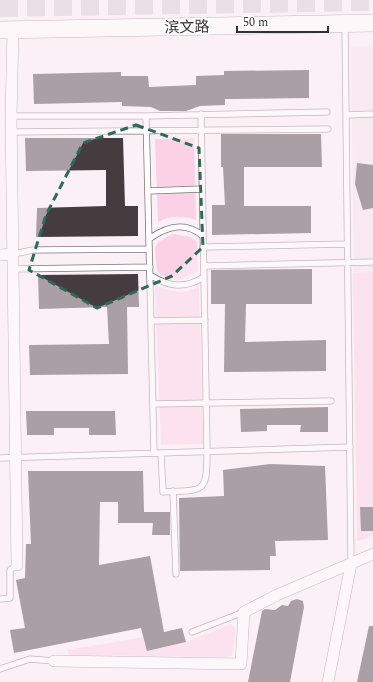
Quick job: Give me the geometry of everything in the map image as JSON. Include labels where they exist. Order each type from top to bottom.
[{"type":"main road","name":"滨文路","points":[[7,30],[373,23]]},
{"type":"street","points":[[7,30],[11,116],[17,565]]},
{"type":"street","points":[[0,255],[13,254]]},
{"type":"street","points":[[54,661],[241,664],[244,612],[278,595],[373,554]]},
{"type":"street","points":[[328,682],[352,564]]},
{"type":"lane","points":[[344,24],[352,564]]},
{"type":"lane","points":[[11,116],[146,116],[327,112]]},
{"type":"lane","points":[[161,453],[163,492],[192,491],[203,486],[207,478],[207,450],[201,114]]},
{"type":"lane","points":[[346,115],[373,114]]},
{"type":"lane","points":[[146,116],[154,453]]},
{"type":"lane","points":[[11,132],[147,132],[328,129]]},
{"type":"lane","points":[[148,190],[202,189]]},
{"type":"lane","points":[[149,238],[168,228],[183,226],[194,229],[203,236]]},
{"type":"lane","points":[[203,247],[348,244]]},
{"type":"lane","points":[[13,254],[33,250],[149,249]]},
{"type":"lane","points":[[204,266],[373,262]]},
{"type":"lane","points":[[13,269],[150,267]]},
{"type":"lane","points":[[150,276],[161,282],[180,286],[195,283],[204,277]]},
{"type":"lane","points":[[151,322],[205,320]]},
{"type":"lane","points":[[153,404],[331,401]]},
{"type":"lane","points":[[0,458],[161,453],[207,450],[350,447]]},
{"type":"lane","points":[[174,491],[176,574]]},
{"type":"lane","points":[[0,599],[10,598],[10,570],[17,565]]},
{"type":"lane","points":[[192,632],[244,612]]},
{"type":"lane","points":[[0,669],[30,659],[54,661]]},
{"type":"highlighted area","points":[[136,125],[199,148],[203,247],[172,276],[97,308],[29,270],[46,215],[83,143]]},
{"type":"shaded area","points":[[373,46],[373,536],[357,541],[351,47]]},
{"type":"shaded area","points":[[194,138],[196,220],[177,217],[167,218],[158,222],[155,139]]},
{"type":"shaded area","points":[[173,234],[190,237],[197,242],[198,271],[181,280],[170,279],[161,275],[157,271],[155,248],[158,242]]},
{"type":"shaded area","points":[[373,272],[373,536],[357,541],[353,273]]},
{"type":"shaded area","points":[[155,285],[177,292],[188,291],[199,286],[203,444],[161,445]]},
{"type":"shaded area","points":[[231,624],[236,629],[232,656],[69,655],[67,650],[144,637],[148,651],[186,642]]},
{"type":"building","points":[[309,70],[309,98],[225,99],[225,105],[200,106],[186,111],[160,111],[151,107],[122,106],[122,102],[34,104],[33,74],[121,72],[121,76],[148,76],[149,87],[196,85],[196,76],[224,75],[224,71]]},
{"type":"building","points":[[221,134],[321,134],[322,167],[244,167],[244,206],[311,206],[311,233],[212,235],[212,205],[225,205],[223,167],[221,167]]},
{"type":"building","points":[[25,138],[123,138],[125,206],[138,206],[138,236],[36,237],[37,208],[106,206],[106,170],[26,171]]},
{"type":"building","points":[[357,163],[373,165],[373,208],[363,210],[355,184]]},
{"type":"building","points":[[312,269],[312,304],[246,304],[245,342],[326,340],[326,371],[224,372],[225,304],[211,304],[211,270]]},
{"type":"building","points":[[138,274],[139,307],[127,307],[128,374],[30,375],[29,345],[109,344],[107,307],[39,309],[38,275]]},
{"type":"building","points":[[328,407],[328,432],[300,432],[301,425],[267,425],[267,431],[241,432],[240,409]]},
{"type":"building","points":[[26,411],[115,411],[116,435],[89,435],[89,428],[54,428],[54,435],[27,435]]},
{"type":"building","points":[[270,464],[325,466],[328,540],[275,541],[276,556],[270,556],[270,570],[180,571],[179,498],[224,496],[223,470]]},
{"type":"building","points":[[28,471],[143,471],[144,512],[170,512],[170,535],[152,535],[153,523],[118,523],[118,502],[100,502],[99,565],[150,556],[164,632],[182,628],[186,642],[147,651],[141,628],[14,653],[10,630],[25,628],[16,580],[25,578],[26,544],[31,544]]},
{"type":"building","points":[[360,507],[373,507],[373,531],[361,531]]},
{"type":"building","points":[[297,599],[303,601],[304,607],[290,682],[248,682],[262,611],[265,609],[275,610],[282,605],[288,606],[291,601]]},
{"type":"building","points":[[369,626],[373,626],[373,682],[357,682]]},
{"type":"tunnel","points":[[0,8],[373,2]]}]
